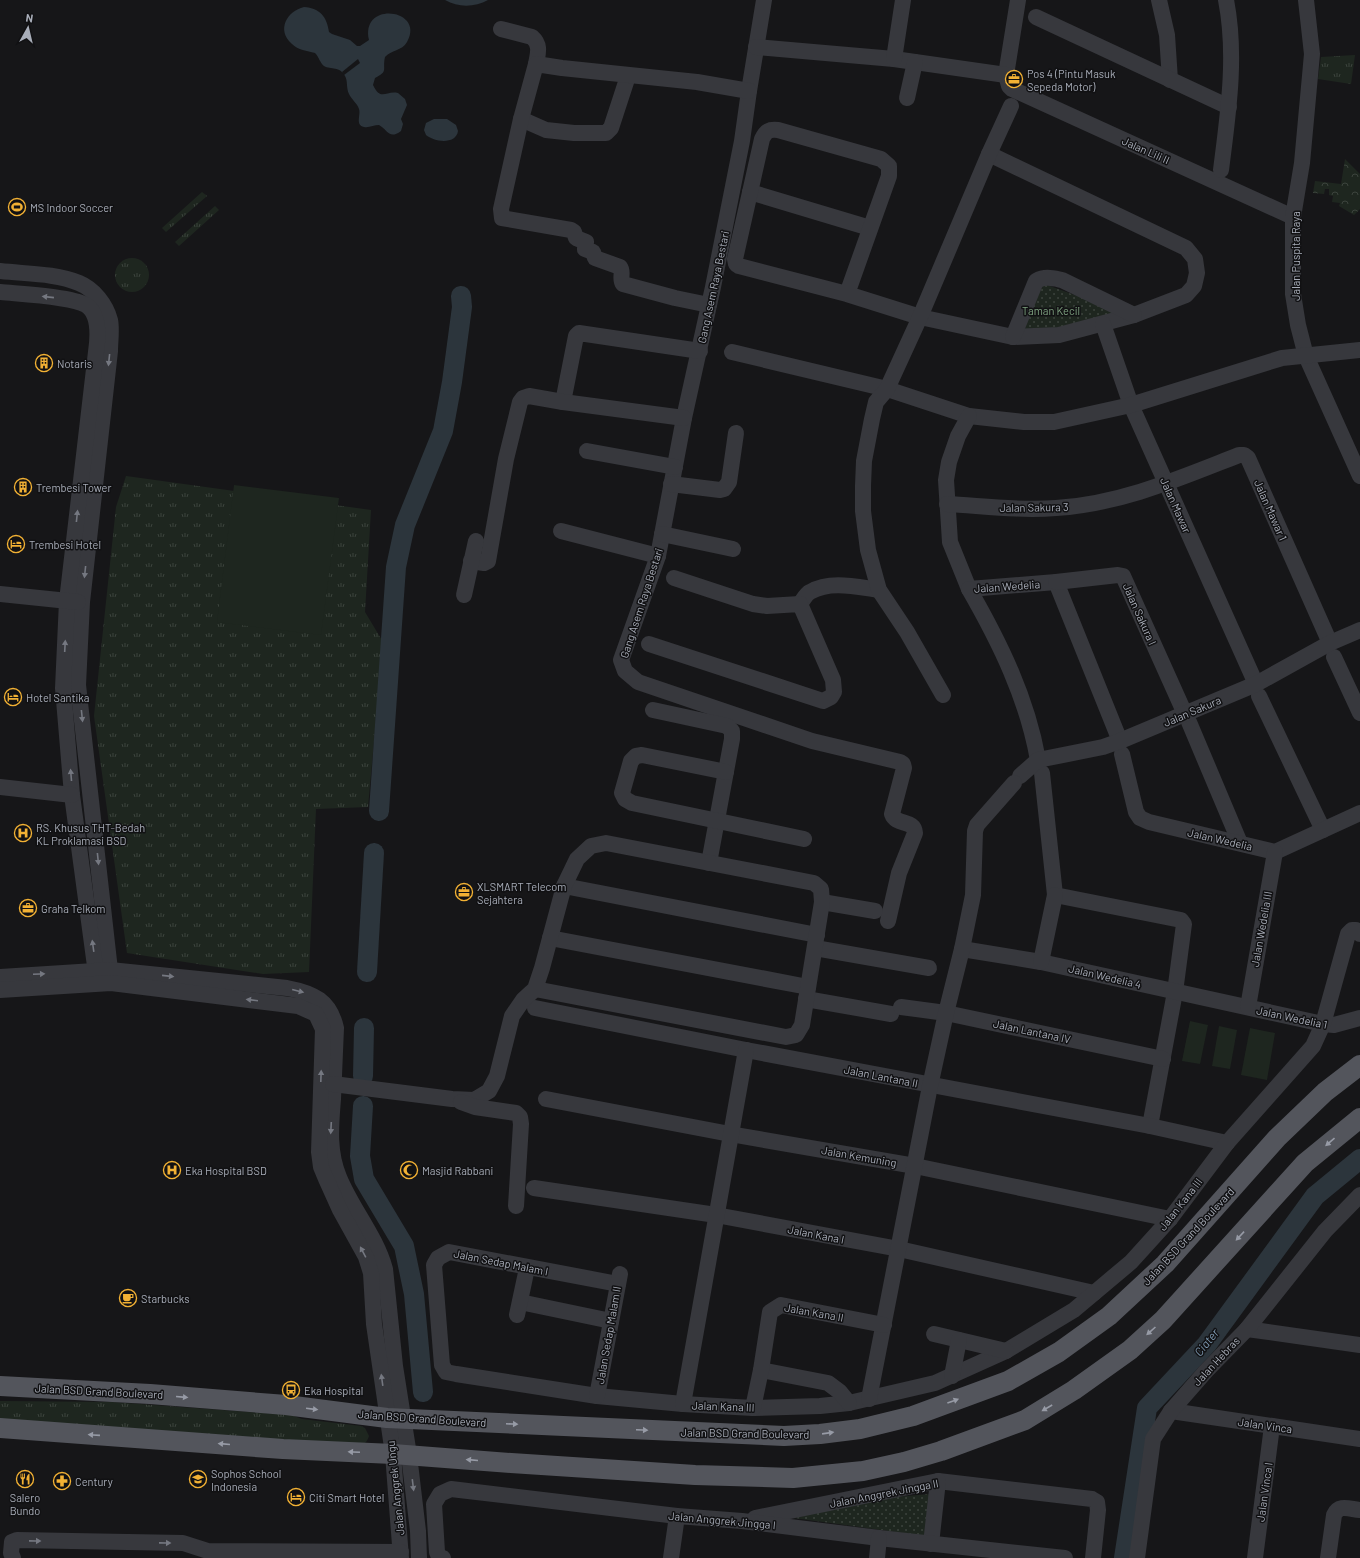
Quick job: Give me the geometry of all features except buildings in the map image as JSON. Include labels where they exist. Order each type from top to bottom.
[{"type":"main road","name":"Jalan BSD Grand Boulevard","points":[[0,1386],[150,1394],[279,1405],[395,1419],[784,1436],[820,1434],[860,1428],[913,1416],[1008,1381],[1059,1352],[1109,1316],[1165,1264],[1277,1138],[1325,1092],[1360,1065]]},
{"type":"main road","points":[[0,1428],[283,1449],[401,1454],[695,1475],[793,1478],[863,1471],[904,1462],[941,1451],[1025,1420],[1074,1390],[1130,1350],[1163,1320],[1305,1163],[1360,1118]]},
{"type":"street","name":"Gang Asem Raya Bestari","points":[[764,0],[742,141],[700,351],[684,418],[658,556],[621,660],[625,671],[638,682],[812,740],[903,764],[904,768],[892,814],[893,818],[897,821],[912,825],[915,833],[899,873],[888,921]]},
{"type":"street","points":[[894,59],[903,0]]},
{"type":"street","points":[[756,47],[894,59],[1006,75],[1018,0]]},
{"type":"street","points":[[1146,0],[1160,4],[1167,35],[1170,80]]},
{"type":"street","points":[[1220,170],[1229,107],[1231,56],[1226,0]]},
{"type":"street","name":"Jalan Puspita Raya","points":[[1306,0],[1312,54],[1302,163],[1293,217],[1294,294],[1298,325],[1306,356],[1360,476]]},
{"type":"street","points":[[1036,17],[1229,107]]},
{"type":"street","points":[[502,29],[532,37],[535,39],[538,48],[536,64],[521,119],[501,209],[502,218],[571,230],[574,232],[576,238],[586,242],[585,249],[593,252],[595,258],[620,267],[622,270],[621,281],[623,284],[674,298],[709,305]]},
{"type":"street","points":[[907,98],[915,62]]},
{"type":"street","points":[[536,64],[628,76],[697,82],[749,91]]},
{"type":"street","name":"Jalan Lili II","points":[[1006,75],[1009,86],[1017,93],[1293,217]]},
{"type":"street","points":[[521,119],[546,130],[574,133],[606,133],[611,128],[628,76]]},
{"type":"street","points":[[943,695],[907,632],[879,590],[873,571],[865,531],[863,486],[864,461],[876,402],[887,389],[920,317],[1011,106]]},
{"type":"street","points":[[847,294],[889,176],[889,166],[882,159],[778,130],[769,130],[762,139],[735,259],[736,264],[742,268],[847,294],[920,317],[1013,337],[1059,336],[1103,324],[1134,315],[1186,295],[1194,286],[1197,273],[1195,259],[1186,248],[989,154]]},
{"type":"street","points":[[750,192],[870,228]]},
{"type":"street","points":[[0,271],[56,277],[79,282],[89,298],[98,336],[75,602],[63,688],[72,795],[104,977]]},
{"type":"street","points":[[1013,337],[1036,281],[1042,278],[1049,277],[1062,280],[1134,315]]},
{"type":"street","points":[[0,292],[54,298],[89,298]]},
{"type":"street","name":"Jalan Mawar","points":[[1103,324],[1131,405],[1258,690],[1323,830]]},
{"type":"street","points":[[563,402],[576,336],[579,332],[700,351]]},
{"type":"street","points":[[732,352],[887,389],[969,416],[1024,422],[1054,422],[1131,405],[1282,358],[1360,350]]},
{"type":"street","points":[[471,561],[484,563],[488,561],[506,459],[520,402],[523,398],[529,396],[684,418]]},
{"type":"street","name":"Jalan Wedelia","points":[[969,416],[958,436],[949,462],[946,480],[950,542],[969,590],[1056,582],[1121,747],[1136,812],[1140,818],[1149,822],[1275,852]]},
{"type":"street","points":[[671,484],[720,490],[724,488],[729,482],[736,433]]},
{"type":"street","points":[[587,451],[675,467]]},
{"type":"street","name":"Jalan Mawar 1","points":[[1166,483],[1239,455],[1246,456],[1360,713]]},
{"type":"street","name":"Jalan Sakura 3","points":[[947,504],[1017,508],[1056,508],[1093,504],[1133,495],[1166,483]]},
{"type":"street","points":[[561,531],[658,556]]},
{"type":"street","points":[[662,534],[733,549]]},
{"type":"street","points":[[464,595],[476,541]]},
{"type":"street","name":"Jalan Sakura I","points":[[1056,582],[1118,575],[1123,576],[1187,718],[1240,843]]},
{"type":"street","points":[[674,578],[753,604],[767,606],[800,604]]},
{"type":"street","points":[[800,604],[808,593],[823,586],[840,586],[879,590]]},
{"type":"street","points":[[969,590],[1001,649],[1018,688],[1028,714],[1040,766],[1055,895],[1041,962]]},
{"type":"street","points":[[0,594],[75,602]]},
{"type":"street","points":[[75,602],[78,685],[104,977]]},
{"type":"street","points":[[649,644],[823,701],[834,692],[833,680],[800,604]]},
{"type":"street","name":"Jalan Sakura","points":[[1040,766],[1103,747],[1121,747],[1187,718],[1258,690],[1332,650],[1360,630]]},
{"type":"street","points":[[653,710],[727,726],[732,731],[732,740],[709,862]]},
{"type":"street","points":[[726,772],[642,755],[636,756],[631,761],[622,793],[626,799],[632,803],[804,839]]},
{"type":"street","points":[[869,1399],[930,1086],[973,895],[974,842],[977,825],[1017,779],[1040,766]]},
{"type":"street","points":[[0,787],[72,795]]},
{"type":"street","points":[[1275,852],[1360,813]]},
{"type":"street","points":[[333,1084],[452,1099],[474,1100],[489,1091],[497,1076],[512,1016],[523,1000],[535,989],[564,886],[576,859],[591,846],[606,843],[709,862],[814,883],[821,889],[822,902],[802,1025],[796,1035],[786,1037],[535,989]]},
{"type":"street","name":"Jalan Wedelia III","points":[[1248,1007],[1275,852]]},
{"type":"street","points":[[564,886],[816,941],[929,968]]},
{"type":"street","points":[[1055,895],[1181,920],[1184,924],[1185,929],[1175,992],[1150,1126]]},
{"type":"street","points":[[822,902],[875,911]]},
{"type":"street","name":"Jalan Kana III","points":[[597,1396],[683,1404],[753,1408],[849,1403],[935,1383],[952,1376],[1006,1351],[1074,1310],[1131,1262],[1170,1219],[1227,1143],[1313,1046],[1323,1024],[1348,934],[1352,930],[1356,930],[1360,934]]},
{"type":"street","name":"Jalan Lantana IV","points":[[550,938],[896,1011],[946,1013],[1163,1059]]},
{"type":"street","name":"Jalan Wedelia 4","points":[[962,949],[1041,962],[1248,1007]]},
{"type":"street","points":[[0,977],[104,977],[287,988],[301,991],[327,1006],[333,1017],[336,1028],[333,1084],[326,1108]]},
{"type":"street","points":[[0,990],[104,977],[298,1006],[316,1014],[323,1030],[326,1108]]},
{"type":"street","name":"Jalan Wedelia 1","points":[[1248,1007],[1323,1024],[1334,1025],[1360,1018]]},
{"type":"street","name":"Jalan Lantana II","points":[[535,1008],[930,1086],[1150,1126],[1227,1143]]},
{"type":"street","points":[[683,1404],[746,1050]]},
{"type":"street","points":[[452,1099],[475,1107],[516,1113],[520,1117],[521,1124],[516,1206]]},
{"type":"street","name":"Jalan Kemuning","points":[[546,1099],[730,1134],[915,1166],[1170,1219]]},
{"type":"street","name":"Jalan Anggrek Ungu","points":[[326,1108],[331,1145],[338,1175],[346,1193],[381,1256],[384,1269],[395,1366],[395,1419],[418,1531],[419,1558]]},
{"type":"street","name":"Jalan Kana I","points":[[534,1188],[716,1215],[899,1249],[1094,1293]]},
{"type":"street","name":"Jalan Hebras","points":[[1137,1558],[1153,1439],[1171,1411],[1206,1371],[1247,1329],[1326,1231],[1360,1195]]},
{"type":"street","name":"Jalan Sedap Malam I","points":[[597,1396],[446,1372],[442,1365],[434,1265],[438,1258],[449,1252],[527,1268],[619,1279]]},
{"type":"street","points":[[527,1268],[518,1308],[612,1321]]},
{"type":"street","name":"Jalan Sedap Malam II","points":[[597,1396],[619,1279]]},
{"type":"street","name":"Jalan Kana II","points":[[753,1408],[761,1370],[770,1312],[781,1305],[884,1325]]},
{"type":"street","points":[[1247,1329],[1357,1341]]},
{"type":"street","points":[[934,1334],[1006,1351]]},
{"type":"street","points":[[952,1376],[959,1340]]},
{"type":"street","points":[[761,1370],[828,1383],[840,1392],[849,1403]]},
{"type":"street","name":"Jalan Vinca","points":[[1171,1411],[1360,1439]]},
{"type":"street","name":"Jalan Vinca I","points":[[1255,1558],[1272,1426]]},
{"type":"street","name":"Jalan Anggrek Ungu","points":[[401,1454],[401,1555]]},
{"type":"street","points":[[931,1544],[938,1481]]},
{"type":"street","name":"Jalan Anggrek Jingga II","points":[[742,1521],[938,1481],[1092,1499],[1097,1502],[1098,1510],[1093,1558]]},
{"type":"street","name":"Jalan Anggrek Jingga I","points":[[440,1555],[434,1504],[440,1494],[451,1489],[677,1516],[742,1521],[931,1544],[1065,1558]]},
{"type":"street","points":[[1328,1558],[1336,1510],[1341,1507],[1360,1510]]},
{"type":"street","points":[[671,1558],[677,1516]]},
{"type":"street","points":[[877,1558],[879,1538]]},
{"type":"street","points":[[13,1558],[11,1553],[12,1542],[17,1540],[183,1543],[208,1551],[401,1555]]},
{"type":"street","points":[[193,1558],[208,1551]]},
{"type":"green space","points":[[1355,55],[1351,84],[1318,79],[1321,57]]},
{"type":"green space","points":[[1345,159],[1360,174],[1360,209],[1354,215],[1339,206],[1340,203],[1332,202],[1333,196],[1329,195],[1329,189],[1325,189],[1324,194],[1313,193],[1315,181],[1341,184]]},
{"type":"green space","points":[[202,192],[207,196],[166,232],[162,228]]},
{"type":"green space","points":[[215,206],[219,210],[179,246],[175,242]]},
{"type":"green space","points":[[129,258],[135,258],[139,259],[146,265],[149,275],[148,282],[142,289],[135,292],[129,292],[125,291],[118,285],[115,278],[115,272],[116,268],[122,261]]},
{"type":"green space","name":"Taman Kecil","points":[[1039,282],[1124,313],[1089,325],[1019,332]]},
{"type":"green space","points":[[126,476],[371,510],[365,612],[383,642],[368,807],[316,809],[309,972],[263,974],[127,953],[94,716],[116,507]]},
{"type":"green space","points":[[234,485],[339,498],[321,635],[217,622]]},
{"type":"green space","points":[[1190,1021],[1208,1025],[1200,1064],[1182,1061]]},
{"type":"green space","points":[[1219,1026],[1237,1030],[1230,1069],[1212,1066]]},
{"type":"green space","points":[[1250,1028],[1275,1033],[1267,1080],[1241,1075]]},
{"type":"green space","points":[[0,1401],[112,1402],[291,1415],[302,1419],[361,1426],[365,1428],[369,1436],[366,1442],[359,1445],[0,1419]]},
{"type":"green space","points":[[930,1494],[925,1536],[794,1518],[884,1498]]},
{"type":"shaded area","points":[[445,0],[488,0],[467,6],[450,3]]},
{"type":"shaded area","points":[[304,7],[314,9],[322,14],[329,32],[350,40],[357,46],[360,46],[369,40],[369,27],[374,19],[382,14],[401,16],[408,22],[410,31],[407,42],[405,45],[385,57],[384,72],[375,78],[373,85],[381,94],[394,92],[398,93],[405,99],[407,105],[401,119],[403,124],[401,131],[394,135],[379,125],[368,127],[361,126],[359,122],[359,109],[349,94],[346,78],[343,73],[338,69],[324,66],[315,53],[297,48],[287,39],[284,27],[286,22],[293,12]]},
{"type":"shaded area","points":[[434,119],[447,119],[456,125],[458,131],[453,139],[439,141],[426,135],[424,130],[426,123]]},
{"type":"pier","points":[[358,59],[360,63],[344,75],[342,72]]},
{"type":"waterway","points":[[379,811],[396,567],[405,525],[443,431],[452,382],[462,307],[461,296]]},
{"type":"waterway","points":[[367,972],[374,853]]},
{"type":"waterway","points":[[363,1076],[364,1028]]},
{"type":"waterway","points":[[363,1106],[360,1156],[364,1179],[404,1246],[414,1294],[423,1392]]},
{"type":"waterway","name":"Ciater","points":[[1124,1558],[1147,1408],[1207,1344],[1315,1196],[1360,1159]]},
{"type":"place","name":"Pos 4 (Pintu Masuk Sepeda Motor)","points":[[1014,79]]},
{"type":"place","name":"MS Indoor Soccer","points":[[17,207]]},
{"type":"place","name":"Notaris","points":[[44,363]]},
{"type":"place","name":"Trembesi Tower","points":[[23,487]]},
{"type":"place","name":"Trembesi Hotel","points":[[16,544]]},
{"type":"place","name":"Hotel Santika","points":[[13,697]]},
{"type":"place","name":"RS. Khusus THT-Bedah KL Proklamasi BSD","points":[[23,833]]},
{"type":"place","name":"XLSMART Telecom Sejahtera","points":[[464,892]]},
{"type":"place","name":"Graha Telkom","points":[[28,908]]},
{"type":"place","name":"Eka Hospital BSD","points":[[172,1170]]},
{"type":"place","name":"Masjid Rabbani","points":[[409,1170]]},
{"type":"place","name":"Starbucks","points":[[128,1298]]},
{"type":"place","name":"Eka Hospital","points":[[291,1390]]},
{"type":"place","name":"Salero Bundo","points":[[25,1479]]},
{"type":"place","name":"Sophos School Indonesia","points":[[198,1479]]},
{"type":"place","name":"Century","points":[[62,1481]]},
{"type":"place","name":"Citi Smart Hotel","points":[[296,1497]]}]
